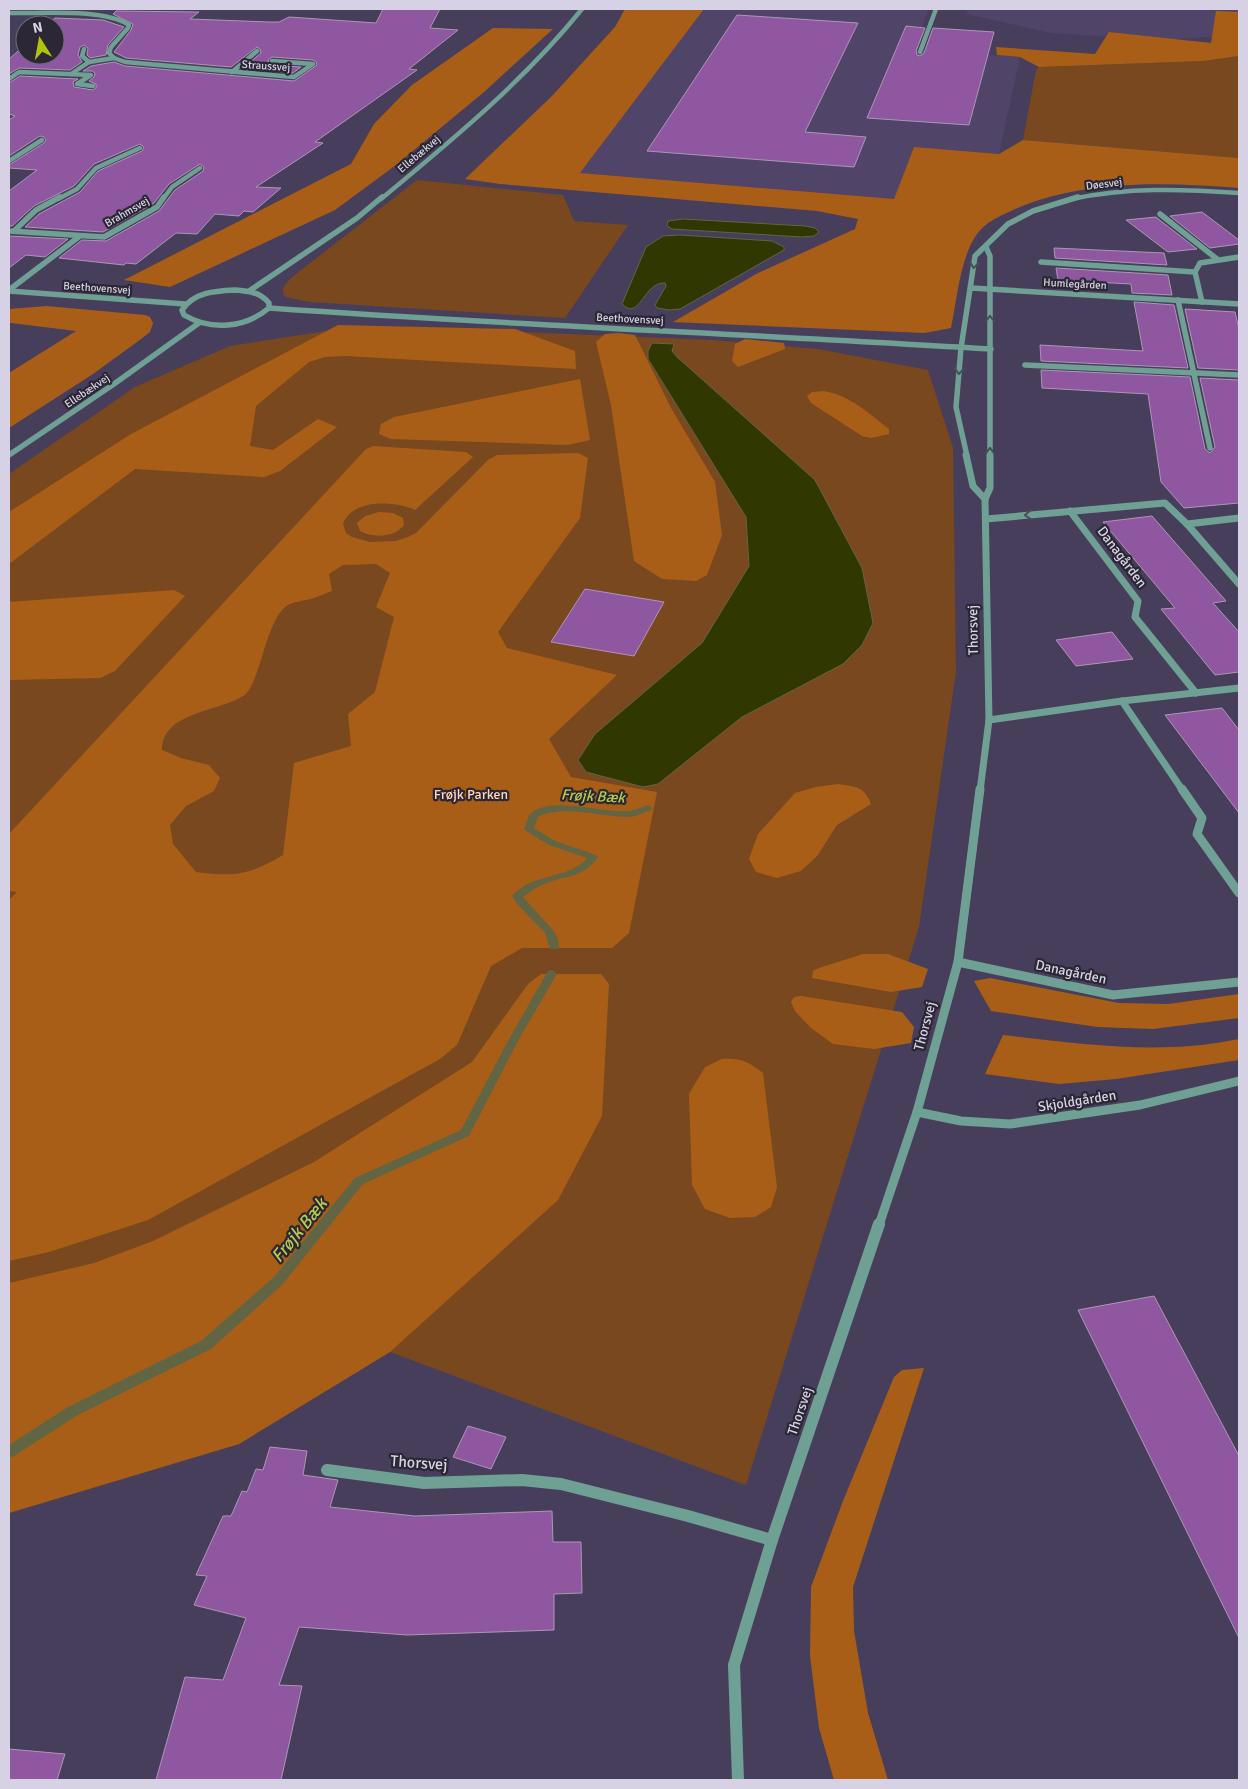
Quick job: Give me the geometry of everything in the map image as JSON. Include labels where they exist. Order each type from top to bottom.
[{"type":"street","name":"Ellebækvej","points":[[249,292],[357,218],[432,158],[506,92],[561,35],[582,9]]},
{"type":"street","points":[[920,52],[936,9]]},
{"type":"street","points":[[9,13],[95,15],[124,20],[128,28],[111,47],[109,53],[114,58]]},
{"type":"street","points":[[84,49],[82,56],[89,62]]},
{"type":"street","name":"Straussvej","points":[[232,72],[256,51]]},
{"type":"street","name":"Straussvej","points":[[71,74],[89,62],[114,58],[140,64],[294,77],[313,64],[272,61]]},
{"type":"street","points":[[9,79],[19,72],[91,75],[77,84],[93,86]]},
{"type":"street","points":[[9,161],[42,140]]},
{"type":"street","name":"Brahmsvej","points":[[11,231],[36,210],[77,189],[96,168],[140,148]]},
{"type":"street","name":"Brahmsvej","points":[[11,231],[104,237],[157,207],[172,187],[200,168]]},
{"type":"street","name":"Døesvej","points":[[971,288],[975,256],[986,247],[991,238],[1007,225],[1027,214],[1051,205],[1080,198],[1148,190],[1239,193]]},
{"type":"street","points":[[1160,214],[1216,259]]},
{"type":"street","points":[[9,290],[80,236]]},
{"type":"street","points":[[986,247],[990,256],[990,290]]},
{"type":"street","points":[[1202,302],[1196,272],[1200,264],[1216,259],[1239,257]]},
{"type":"street","name":"Humlegården","points":[[1041,262],[1196,272]]},
{"type":"street","points":[[971,288],[961,348],[956,407],[973,486],[985,498]]},
{"type":"street","name":"Humlegården","points":[[971,288],[1239,304]]},
{"type":"street","name":"Beethovensvej","points":[[9,290],[184,304]]},
{"type":"street","name":"Thorsvej","points":[[738,1780],[734,1665],[772,1540],[917,1112],[958,962],[989,720],[985,498],[990,488],[990,290]]},
{"type":"street","points":[[219,291],[249,292],[266,298],[270,303],[269,308],[254,319],[219,325],[199,323],[184,315],[182,310],[184,304],[192,298],[219,291]]},
{"type":"street","points":[[1178,300],[1210,448]]},
{"type":"street","name":"Beethovensvej","points":[[269,308],[411,318],[771,335],[990,350]]},
{"type":"street","name":"Ellebækvej","points":[[9,455],[114,384],[199,323]]},
{"type":"street","points":[[1025,365],[1239,375]]},
{"type":"street","name":"Danagården","points":[[986,519],[1164,503],[1187,524],[1239,584]]},
{"type":"street","name":"Danagården","points":[[1070,511],[1138,601],[1135,617],[1196,693]]},
{"type":"street","points":[[1187,524],[1239,518]]},
{"type":"street","points":[[989,720],[1122,701],[1239,688]]},
{"type":"street","points":[[1122,701],[1202,818],[1197,834],[1239,892]]},
{"type":"street","name":"Danagården","points":[[958,962],[1113,995],[1239,982]]},
{"type":"street","name":"Skjoldgården","points":[[917,1112],[961,1122],[1010,1124],[1140,1105],[1239,1081]]},
{"type":"street","name":"Thorsvej","points":[[328,1470],[424,1483],[522,1480],[561,1484],[688,1516],[772,1540]]},
{"type":"shaded area","points":[[704,9],[929,9],[912,50],[1020,57],[999,154],[914,147],[894,199],[580,173]]},
{"type":"shaded area","points":[[969,9],[1239,9],[1239,33],[1229,36],[1161,40],[1051,33],[966,14]]},
{"type":"shaded area","points":[[683,219],[805,226],[815,228],[819,232],[814,236],[802,237],[672,229],[667,226],[668,221]]},
{"type":"shaded area","points":[[680,235],[772,241],[784,247],[784,250],[680,309],[669,310],[657,308],[655,305],[666,286],[665,283],[658,284],[652,288],[638,305],[633,308],[628,308],[622,304],[646,247],[663,236]]},
{"type":"shaded area","points":[[652,343],[674,344],[672,351],[677,357],[815,480],[862,568],[873,623],[862,645],[843,664],[742,717],[658,784],[643,787],[586,772],[578,760],[595,734],[702,643],[749,566],[746,517],[648,359],[648,351]]},
{"type":"green space","points":[[625,9],[704,9],[580,173],[894,199],[914,147],[999,154],[1023,140],[1239,158],[1239,188],[1153,184],[1094,188],[1065,193],[1037,201],[1001,215],[984,226],[971,244],[960,279],[951,328],[925,333],[673,322],[758,273],[855,229],[858,219],[817,211],[500,184],[465,179],[552,96],[615,27]]},
{"type":"green space","points":[[1216,11],[1239,12],[1239,56],[1203,61],[1039,67],[1020,57],[997,55],[996,47],[1095,54],[1109,32],[1211,43]]},
{"type":"green space","points":[[493,28],[553,29],[484,92],[396,165],[335,210],[170,287],[124,280],[351,164],[374,124],[412,85]]},
{"type":"green space","points":[[1239,56],[1239,158],[1023,140],[1036,70],[1039,67],[1203,61]]},
{"type":"green space","points":[[417,180],[563,195],[574,221],[628,225],[565,318],[310,302],[285,297],[283,289],[291,278]]},
{"type":"green space","points":[[47,306],[145,315],[150,317],[153,323],[150,332],[93,374],[9,428],[9,373],[76,331],[9,323],[9,309]]},
{"type":"green space","points":[[338,325],[515,329],[575,351],[576,369],[346,356],[325,357],[309,362],[256,406],[250,446],[273,450],[318,419],[337,427],[280,471],[264,477],[135,469],[9,564],[9,512],[131,434]]},
{"type":"green space","name":"Frøjk Parken","points":[[451,329],[712,340],[818,349],[928,370],[953,448],[956,672],[919,927],[746,1485],[390,1352],[239,1444],[9,1513],[9,474],[135,387],[230,346],[333,330]]},
{"type":"green space","points":[[605,334],[635,335],[671,408],[715,482],[722,535],[707,575],[696,581],[662,579],[634,561],[611,405],[596,342]]},
{"type":"green space","points":[[745,339],[784,343],[785,349],[738,367],[732,361],[735,344]]},
{"type":"green space","points":[[580,379],[590,440],[568,445],[391,439],[379,434],[381,424],[394,417]]},
{"type":"green space","points":[[823,391],[850,400],[889,429],[889,434],[871,438],[862,436],[811,403],[807,396],[812,392]]},
{"type":"green space","points":[[373,446],[466,452],[473,457],[415,510],[397,505],[375,504],[355,510],[343,524],[346,533],[352,537],[370,542],[396,541],[416,533],[488,460],[497,455],[578,453],[588,458],[580,518],[498,632],[507,648],[617,675],[549,739],[571,777],[657,792],[629,933],[612,948],[522,948],[491,966],[457,1045],[440,1059],[148,1220],[49,1252],[9,1261],[9,900],[17,892],[9,891],[9,834],[366,449]],"holes":[[[376,564],[390,573],[376,607],[394,617],[375,692],[348,714],[351,746],[294,763],[283,855],[261,867],[241,873],[196,872],[173,844],[170,825],[186,806],[214,791],[220,778],[209,765],[181,758],[162,750],[164,737],[181,720],[243,696],[254,681],[267,641],[278,616],[288,605],[332,591],[329,574],[343,565]]]},
{"type":"green space","points":[[379,512],[393,513],[403,518],[404,525],[395,532],[383,536],[371,535],[360,531],[357,523],[365,516]]},
{"type":"green space","points":[[174,590],[185,596],[115,671],[100,678],[9,680],[9,602]]},
{"type":"green space","points":[[838,784],[859,788],[871,804],[837,825],[817,856],[801,871],[777,878],[756,872],[749,859],[758,834],[795,793],[816,787]]},
{"type":"green space","points":[[863,954],[888,954],[928,969],[922,987],[891,992],[812,978],[813,971],[819,968]]},
{"type":"green space","points":[[541,974],[601,974],[609,984],[602,1116],[558,1200],[390,1352],[239,1444],[9,1513],[9,1283],[94,1263],[153,1241],[314,1162],[472,1062],[528,984]]},
{"type":"green space","points":[[990,978],[1119,1003],[1168,1004],[1239,994],[1239,1018],[1153,1029],[1097,1027],[991,1011],[974,981]]},
{"type":"green space","points":[[801,996],[902,1012],[914,1027],[911,1043],[874,1049],[833,1044],[811,1028],[795,1011],[791,1002],[794,997]]},
{"type":"green space","points":[[1003,1035],[1096,1045],[1143,1047],[1196,1046],[1239,1039],[1239,1060],[1116,1079],[1059,1084],[985,1074]]},
{"type":"green space","points":[[722,1059],[734,1059],[744,1062],[763,1073],[777,1187],[771,1207],[755,1217],[730,1218],[705,1209],[692,1185],[689,1094],[705,1067]]},
{"type":"green space","points":[[924,1368],[853,1587],[854,1631],[868,1713],[888,1780],[834,1780],[819,1728],[810,1656],[811,1587],[843,1501],[894,1377],[902,1370]]},
{"type":"building","points":[[383,9],[440,9],[430,28],[458,30],[409,69],[417,70],[315,142],[323,143],[256,187],[281,188],[253,212],[244,211],[239,216],[215,214],[197,234],[176,233],[136,264],[126,263],[124,265],[59,258],[82,240],[106,241],[159,211],[175,190],[203,171],[204,167],[200,164],[169,184],[154,203],[103,232],[25,227],[39,214],[80,192],[98,171],[142,151],[144,147],[140,144],[94,164],[74,186],[34,206],[12,226],[9,226],[9,191],[37,170],[9,168],[9,165],[46,140],[40,136],[9,156],[9,120],[15,116],[9,114],[9,83],[20,76],[78,79],[73,82],[74,87],[93,90],[96,88],[96,84],[89,81],[94,77],[95,73],[83,71],[91,66],[114,62],[125,66],[294,81],[317,65],[313,60],[272,57],[268,60],[270,65],[301,67],[293,73],[243,68],[261,53],[257,47],[231,67],[126,58],[114,52],[131,30],[133,24],[113,14],[116,11],[199,12],[190,19],[279,22],[289,17],[376,23]]},
{"type":"building","points":[[737,15],[858,23],[805,132],[866,137],[854,167],[647,151]]},
{"type":"building","points":[[65,18],[103,20],[124,27],[108,45],[106,55],[90,58],[87,55],[88,48],[84,45],[80,47],[78,55],[82,62],[70,70],[19,68],[9,74],[9,59],[15,54],[15,65],[65,65]]},
{"type":"building","points":[[906,26],[925,28],[916,51],[917,55],[920,56],[924,53],[933,28],[994,32],[969,125],[867,118]]},
{"type":"building","points":[[1202,212],[1239,240],[1239,244],[1210,248],[1170,216]]},
{"type":"building","points":[[1156,217],[1197,249],[1168,252],[1126,220]]},
{"type":"building","points":[[9,236],[68,239],[45,257],[26,255],[9,268]]},
{"type":"building","points":[[1054,248],[1164,253],[1167,265],[1055,258]]},
{"type":"building","points":[[1056,268],[1168,275],[1172,295],[1132,293],[1131,284],[1058,280]]},
{"type":"building","points":[[1134,302],[1174,305],[1188,368],[1041,361],[1040,345],[1143,351]]},
{"type":"building","points":[[1185,309],[1235,312],[1239,329],[1239,370],[1198,368]]},
{"type":"building","points":[[1041,370],[1190,377],[1205,449],[1210,453],[1215,447],[1200,378],[1239,380],[1239,503],[1184,508],[1161,482],[1148,394],[1042,388]]},
{"type":"building","points":[[1152,516],[1226,601],[1213,603],[1239,632],[1239,672],[1215,675],[1161,609],[1175,608],[1103,522]]},
{"type":"building","points":[[585,589],[664,602],[634,656],[551,642]]},
{"type":"building","points":[[1112,632],[1133,659],[1076,666],[1056,640]]},
{"type":"building","points":[[1222,708],[1239,730],[1239,813],[1165,715]]},
{"type":"building","points":[[1154,1296],[1239,1456],[1239,1638],[1078,1310]]},
{"type":"building","points":[[468,1426],[506,1437],[491,1469],[453,1457]]},
{"type":"building","points":[[270,1447],[307,1451],[303,1475],[338,1480],[330,1507],[415,1516],[552,1511],[553,1542],[581,1542],[582,1593],[554,1594],[554,1630],[407,1635],[299,1627],[279,1685],[302,1686],[281,1780],[156,1780],[185,1677],[223,1680],[246,1618],[194,1605],[207,1576],[196,1575],[223,1516],[231,1516],[242,1491],[247,1492],[256,1469],[263,1470]]},
{"type":"building","points":[[9,1749],[65,1754],[57,1780],[9,1780]]},
{"type":"waterway","name":"Frøjk Bæk","points":[[554,947],[550,932],[521,903],[517,896],[545,880],[566,875],[583,868],[593,857],[552,843],[529,829],[534,815],[545,809],[630,814],[648,808]]},
{"type":"waterway","name":"Frøjk Bæk","points":[[9,1452],[73,1411],[206,1345],[278,1281],[359,1181],[465,1133],[514,1039],[552,974]]}]
